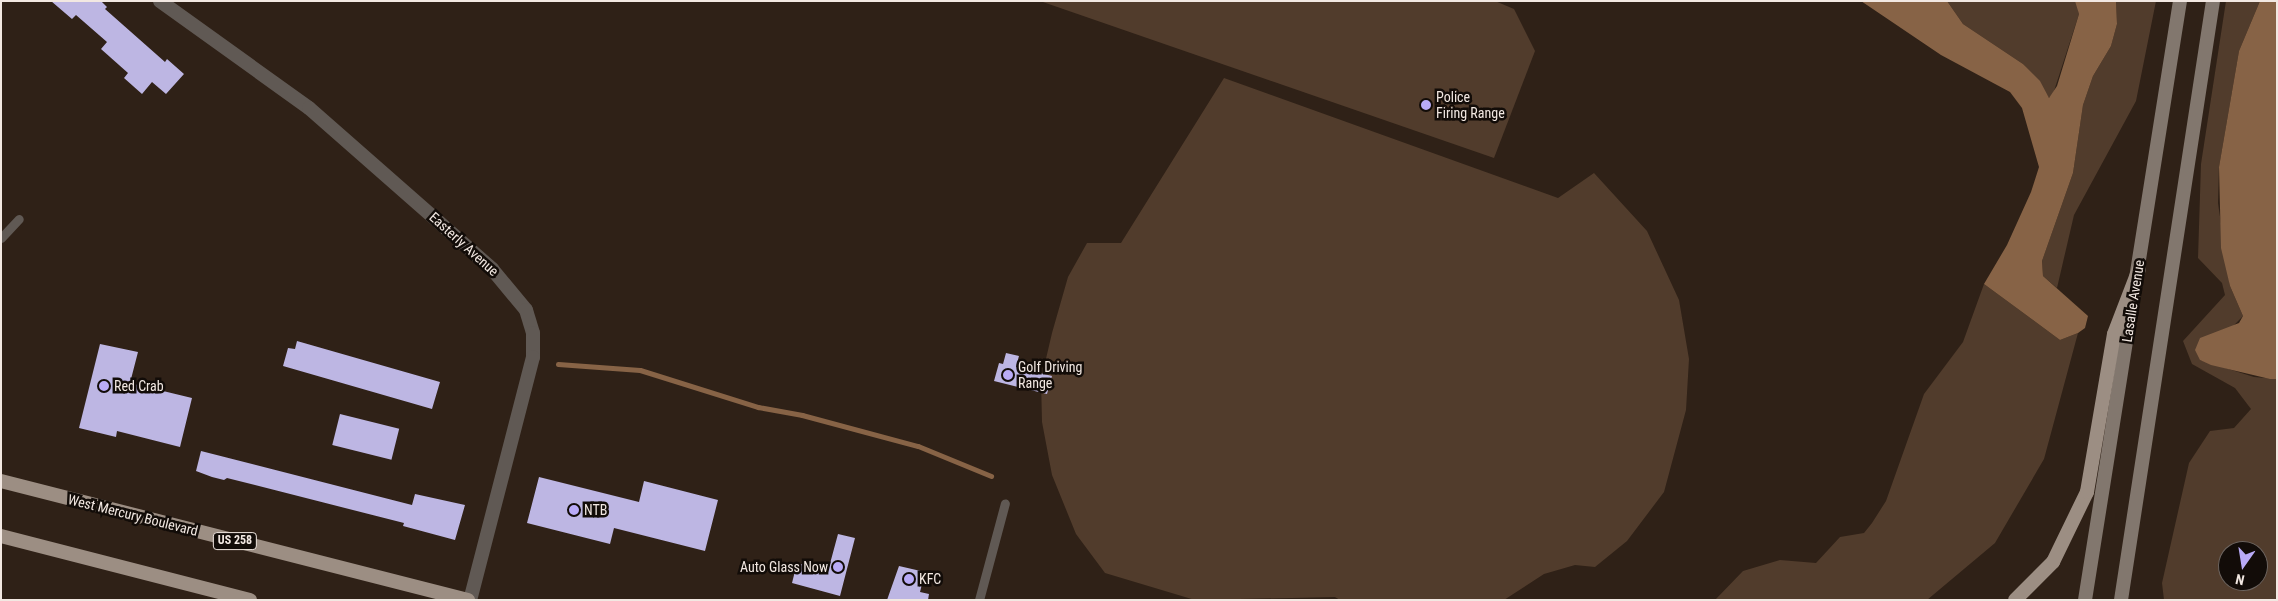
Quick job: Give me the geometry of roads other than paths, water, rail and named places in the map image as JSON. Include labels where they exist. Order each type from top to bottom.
[{"type":"main road","name":"Lasalle Avenue","points":[[2085,600],[2180,1]]},
{"type":"main road","points":[[2121,600],[2213,1]]},
{"type":"main road","points":[[2015,600],[2053,562],[2087,492],[2114,334],[2138,269]]},
{"type":"main road","name":"West Mercury Boulevard","points":[[1,482],[469,600]]},
{"type":"main road","points":[[1,536],[250,600]]},
{"type":"street","name":"Easterly Avenue","points":[[160,1],[309,108],[492,269],[526,310],[533,334],[533,357],[469,600]]},
{"type":"lane","points":[[1,238],[19,219]]},
{"type":"lane","points":[[979,600],[1005,503]]},
{"type":"waterway","points":[[558,364],[640,370],[758,407],[802,415],[918,446],[991,476]]},
{"type":"place","name":"Police Firing Range","points":[[1426,105]]},
{"type":"place","name":"Golf Driving Range","points":[[1008,375]]},
{"type":"place","name":"Red Crab","points":[[104,386]]},
{"type":"place","name":"NTB","points":[[574,510]]},
{"type":"place","name":"Auto Glass Now","points":[[838,567]]},
{"type":"place","name":"KFC","points":[[909,579]]}]
